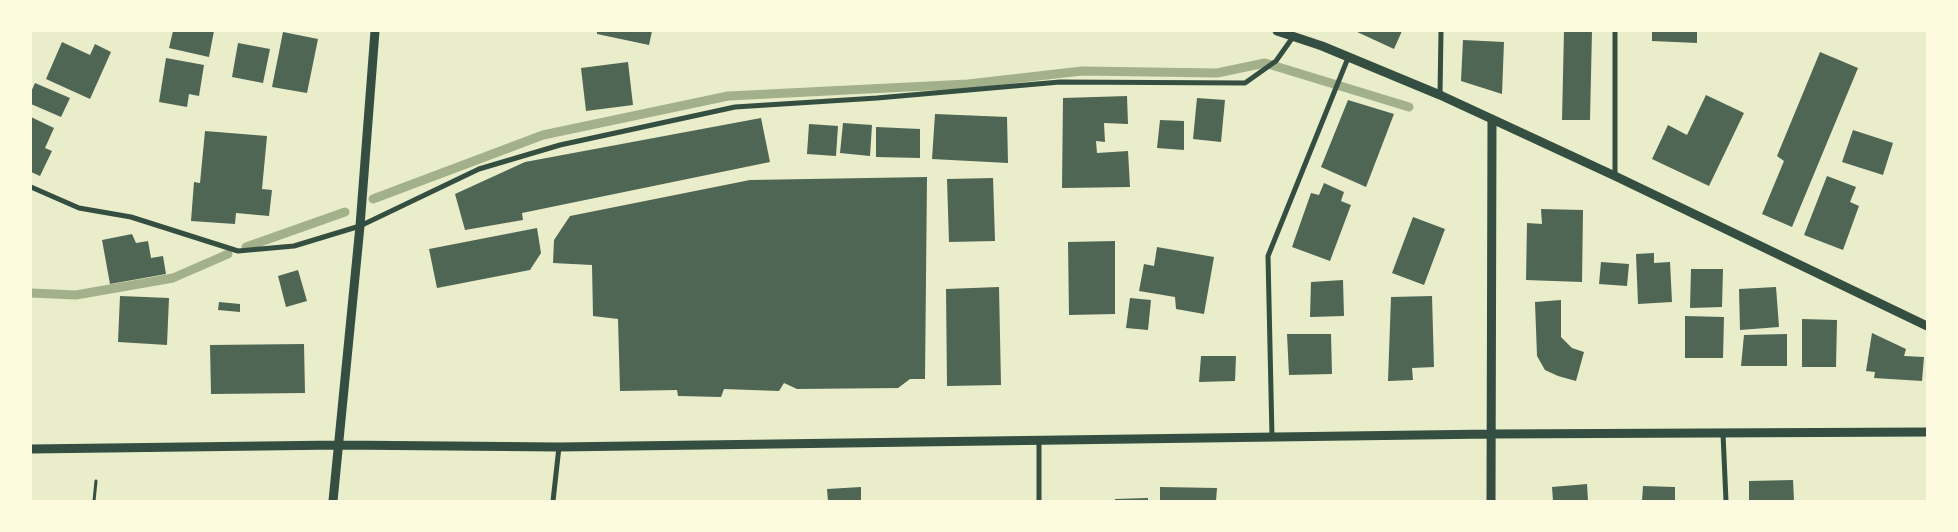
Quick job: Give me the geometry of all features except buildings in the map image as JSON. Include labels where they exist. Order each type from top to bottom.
[{"type":"street","points":[[333,501],[360,226],[375,31]]},
{"type":"street","points":[[1277,31],[1322,46],[1440,95],[1927,326]]},
{"type":"street","points":[[1440,95],[1441,31]]},
{"type":"street","points":[[1614,176],[1615,31]]},
{"type":"street","points":[[31,187],[79,208],[131,217],[238,251],[294,246],[360,226],[479,169],[560,145],[735,107],[877,98],[1060,82],[1245,83],[1276,61],[1293,37]]},
{"type":"street","points":[[1272,437],[1268,256],[1348,58]]},
{"type":"street","points":[[1491,501],[1492,119]]},
{"type":"street","points":[[31,449],[339,446],[558,447],[1491,434],[1927,432]]},
{"type":"street","points":[[1723,434],[1726,501]]},
{"type":"street","points":[[1039,440],[1039,501]]},
{"type":"street","points":[[553,501],[558,447]]},
{"type":"path","points":[[94,501],[96,481]]},
{"type":"waterway","points":[[373,199],[543,135],[728,96],[968,84],[1082,71],[1217,73],[1265,63],[1409,107]]},
{"type":"waterway","points":[[246,247],[345,212]]},
{"type":"waterway","points":[[31,293],[76,295],[173,278],[228,254]]}]
